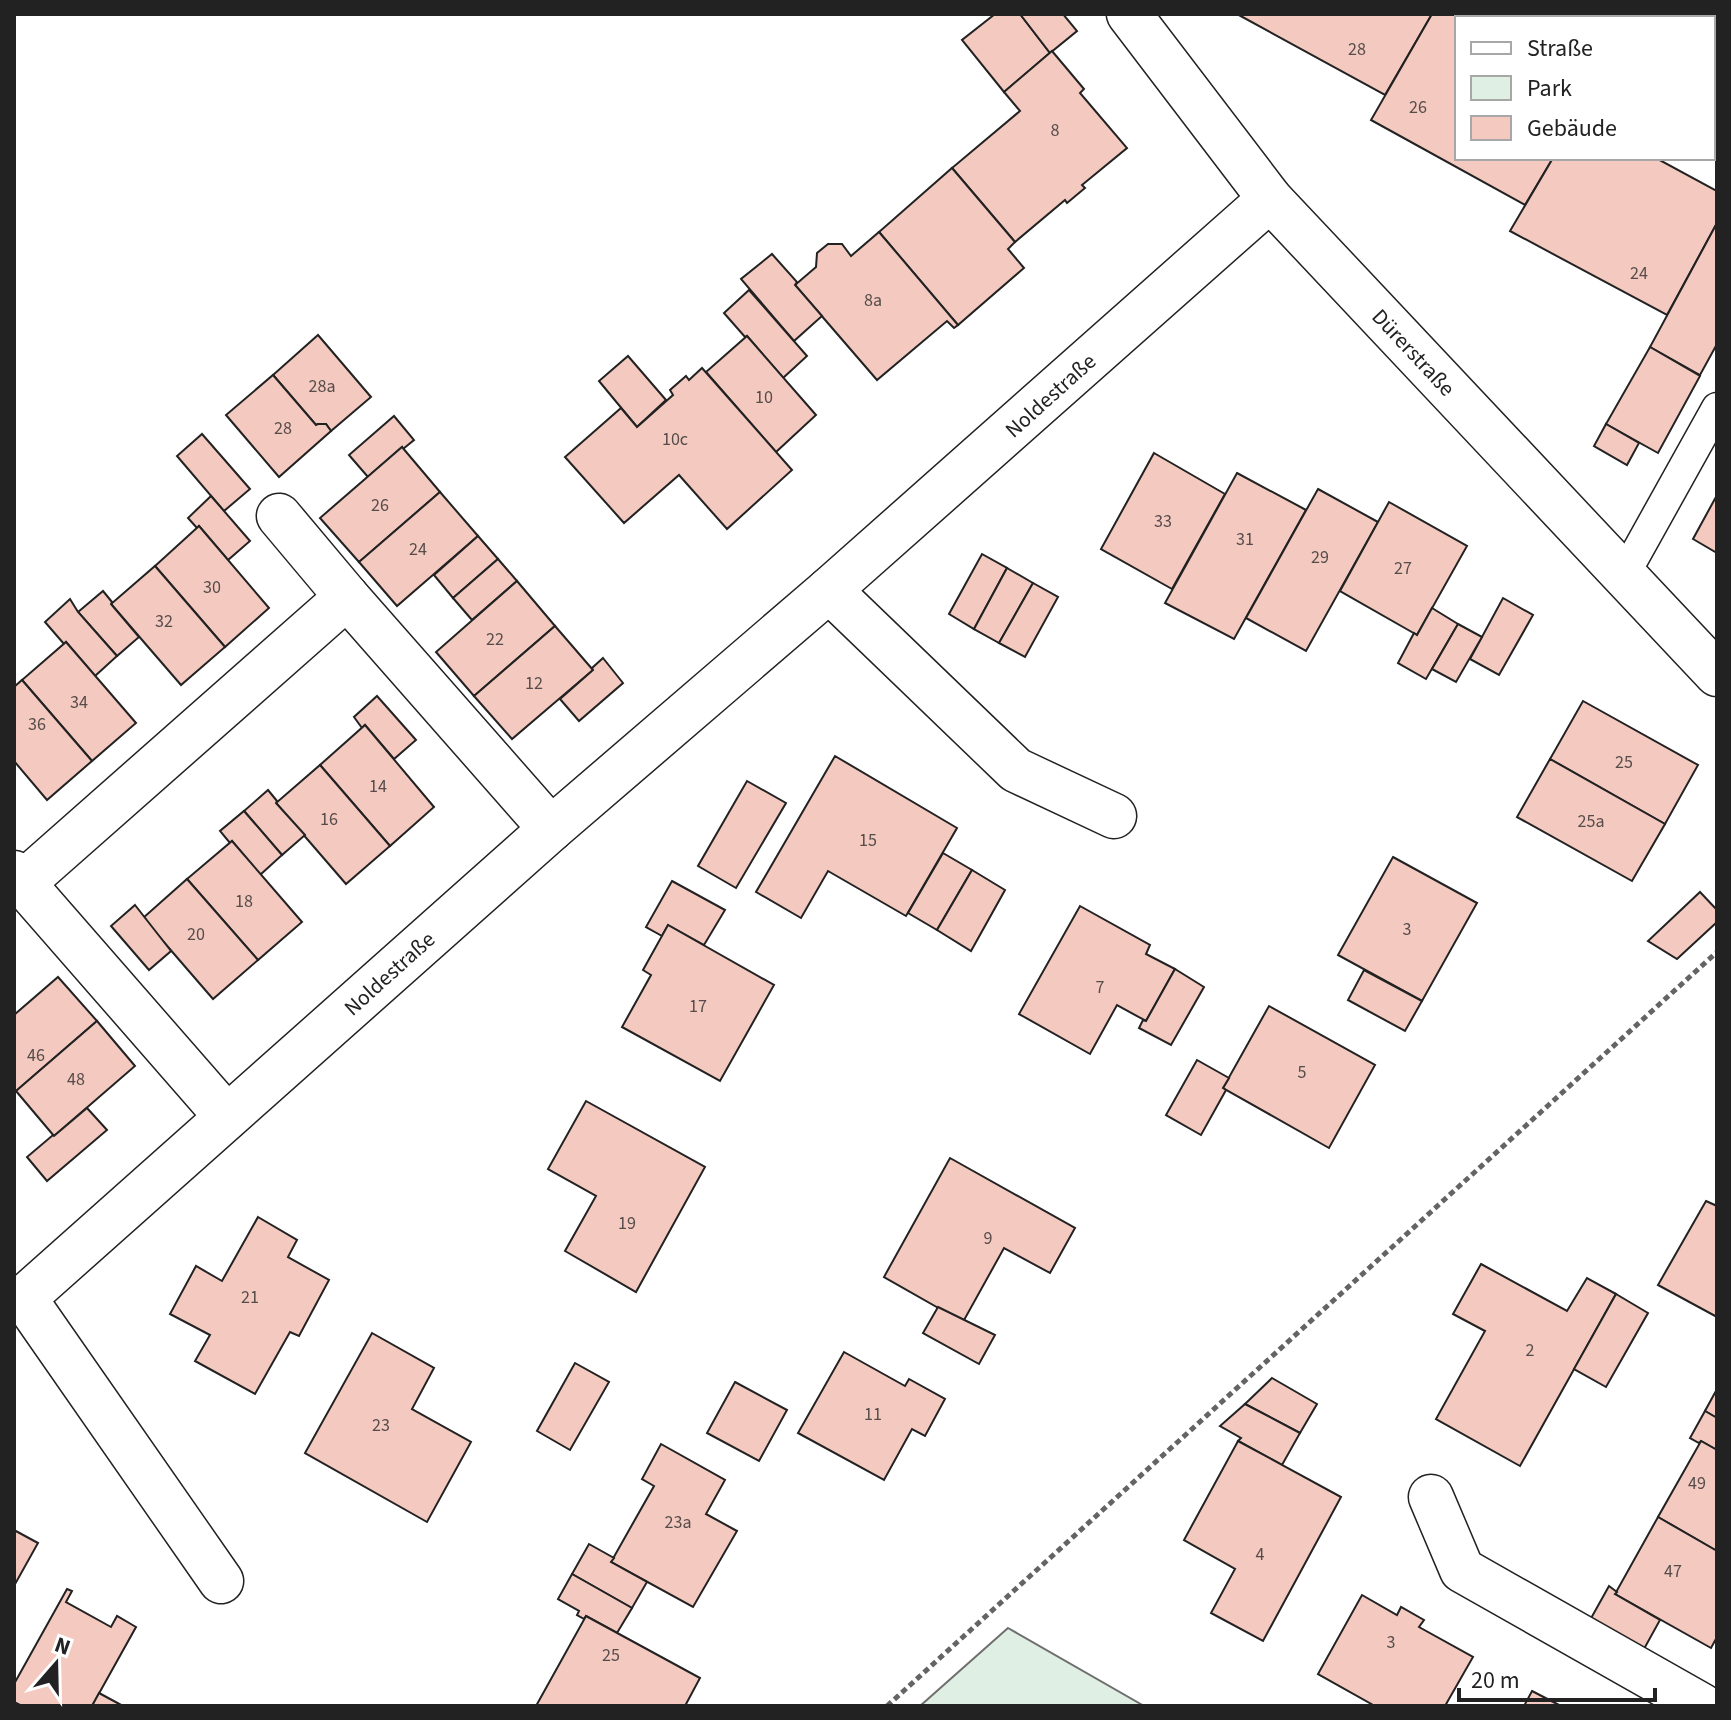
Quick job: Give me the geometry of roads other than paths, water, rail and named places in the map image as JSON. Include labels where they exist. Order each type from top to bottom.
[{"type":"street","name":"Dürerstraße","points":[[1129,14],[1270,199],[1717,674]]},
{"type":"street","name":"Noldestraße","points":[[221,1581],[19,1299],[551,829],[829,590],[1270,199]]},
{"type":"street","points":[[279,516],[551,829]]},
{"type":"street","points":[[829,590],[1016,770],[1114,816]]},
{"type":"street","points":[[227,1117],[19,878],[347,597]]},
{"type":"street","points":[[1431,1497],[1462,1570],[1702,1706]]},
{"type":"lane","points":[[1624,575],[1717,408]]}]
